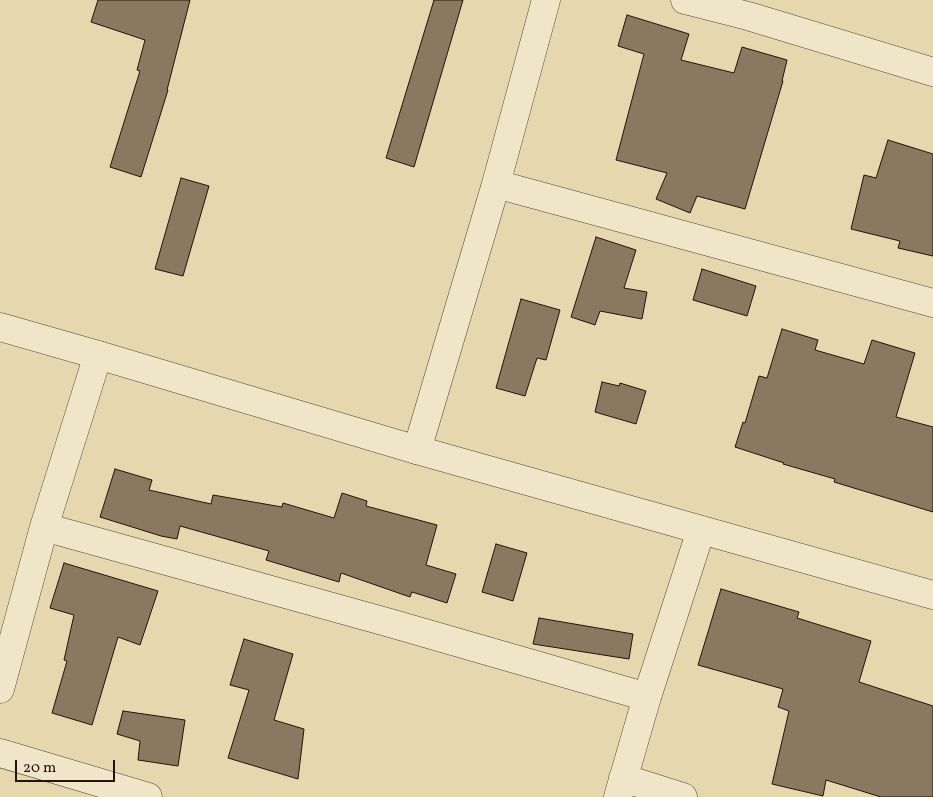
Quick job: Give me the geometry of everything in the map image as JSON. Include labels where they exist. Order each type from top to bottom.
[{"type":"street","points":[[417,450],[496,184],[546,0]]},
{"type":"street","points":[[685,0],[750,8],[933,72]]},
{"type":"street","points":[[496,184],[933,302]]},
{"type":"street","points":[[0,327],[417,450],[933,595]]},
{"type":"street","points":[[1,679],[44,527],[98,355]]},
{"type":"street","points":[[44,527],[647,697]]},
{"type":"street","points":[[682,797],[621,787],[647,697],[701,530]]},
{"type":"street","points":[[0,753],[148,797]]},
{"type":"building","points":[[98,0],[190,0],[168,90],[141,177],[110,167],[140,71],[137,70],[145,40],[91,22]]},
{"type":"building","points":[[434,0],[463,0],[414,167],[386,158]]},
{"type":"building","points":[[627,15],[689,34],[681,60],[734,73],[742,47],[787,60],[783,81],[745,209],[697,196],[690,213],[656,199],[667,173],[616,160],[644,54],[618,46]]},
{"type":"building","points":[[888,140],[933,154],[933,256],[898,248],[900,241],[851,229],[864,175],[876,178]]},
{"type":"building","points":[[181,178],[209,186],[183,276],[155,269]]},
{"type":"building","points":[[596,237],[636,250],[624,288],[647,292],[642,319],[600,311],[595,325],[571,317]]},
{"type":"building","points":[[702,269],[756,286],[747,316],[693,300]]},
{"type":"building","points":[[521,299],[560,310],[546,360],[537,358],[525,396],[496,388]]},
{"type":"building","points":[[782,329],[818,340],[815,350],[864,364],[872,340],[915,353],[896,417],[933,427],[933,512],[834,482],[835,479],[783,464],[735,447],[743,422],[745,423],[759,376],[767,378]]},
{"type":"building","points":[[602,382],[619,386],[620,383],[646,391],[636,424],[595,412]]},
{"type":"building","points":[[115,469],[152,480],[149,490],[211,504],[213,495],[282,507],[283,503],[334,518],[342,493],[367,501],[366,506],[437,525],[426,565],[456,574],[447,603],[412,592],[410,597],[341,573],[339,582],[266,560],[269,551],[180,526],[177,539],[161,536],[100,517]]},
{"type":"building","points":[[496,544],[527,553],[513,601],[482,592]]},
{"type":"building","points":[[64,563],[158,591],[140,645],[118,637],[92,725],[52,713],[67,661],[64,660],[74,615],[50,608]]},
{"type":"building","points":[[721,589],[799,612],[797,618],[871,641],[859,682],[933,706],[933,797],[881,797],[826,780],[823,796],[772,784],[789,711],[778,707],[783,689],[698,665]]},
{"type":"building","points":[[539,618],[633,634],[629,659],[533,644]]},
{"type":"building","points":[[244,639],[293,654],[274,720],[304,729],[298,779],[228,758],[249,690],[230,685]]},
{"type":"building","points":[[123,711],[185,720],[178,766],[138,760],[140,741],[117,734]]}]
